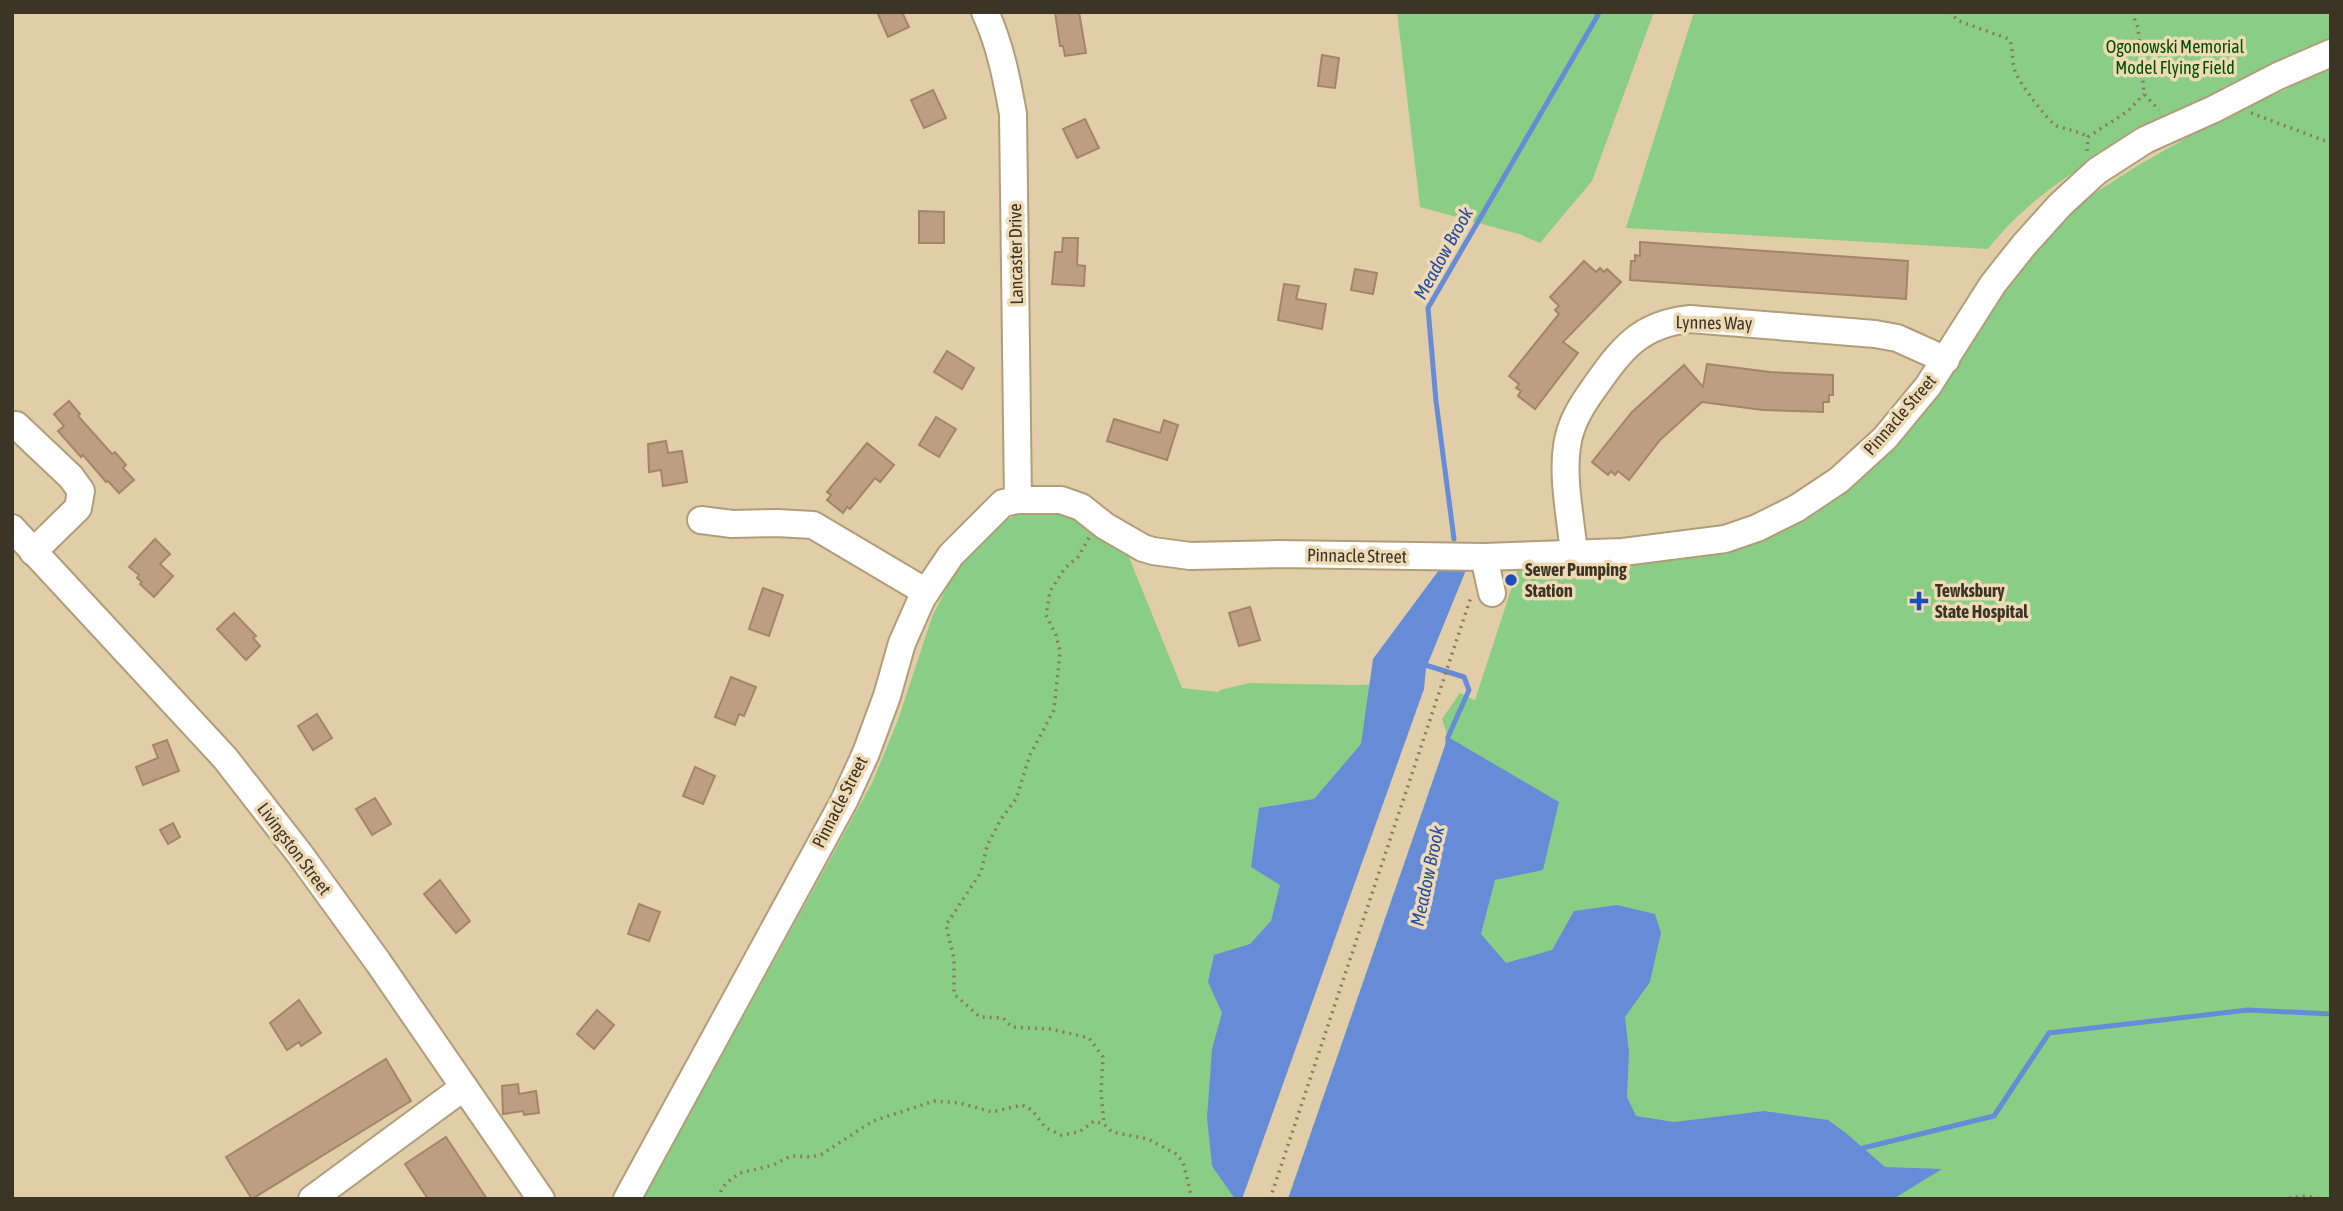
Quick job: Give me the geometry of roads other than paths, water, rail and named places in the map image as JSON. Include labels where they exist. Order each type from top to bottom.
[{"type":"street","name":"Lancaster Drive","points":[[985,12],[1007,76],[1013,114],[1018,500]]},
{"type":"street","name":"Pinnacle Street","points":[[627,1199],[844,801],[878,719],[902,643],[926,592],[951,555],[1003,503],[1018,500],[1061,500],[1080,507],[1100,522],[1153,551],[1190,555],[1484,557],[1623,552],[1725,539],[1757,528],[1797,508],[1839,480],[1885,438],[1928,386],[1993,284],[2060,205],[2097,171],[2145,140],[2331,53]]},
{"type":"street","name":"Lynnes Way","points":[[1574,554],[1566,468],[1569,434],[1577,414],[1613,360],[1628,344],[1646,331],[1667,322],[1690,319],[1875,334],[1897,338],[1946,360]]},
{"type":"street","points":[[12,425],[16,425],[62,468],[81,491],[78,508],[33,552]]},
{"type":"street","points":[[701,520],[732,524],[813,525],[926,592]]},
{"type":"street","name":"Livingston Street","points":[[12,528],[225,758],[372,953],[541,1199]]},
{"type":"street","points":[[1481,595],[1484,557]]},
{"type":"street","points":[[326,1196],[464,1087]]},
{"type":"water","points":[[1439,570],[1466,570],[1426,668],[1424,689],[1242,1199],[1235,1199],[1212,1166],[1207,1118],[1212,1049],[1222,1013],[1208,982],[1214,955],[1250,944],[1271,921],[1280,885],[1251,867],[1259,808],[1314,799],[1361,744],[1373,659]]},
{"type":"water","points":[[1448,737],[1559,802],[1543,870],[1495,880],[1481,934],[1506,963],[1552,950],[1574,911],[1617,905],[1655,914],[1661,933],[1650,982],[1625,1017],[1629,1052],[1627,1097],[1636,1116],[1674,1122],[1764,1111],[1828,1120],[1885,1167],[1942,1169],[1893,1199],[1288,1199]]},
{"type":"waterway","name":"Meadow Brook","points":[[1454,539],[1436,401],[1428,308],[1598,15],[1596,12]]},
{"type":"waterway","name":"Meadow Brook","points":[[1422,664],[1464,677],[1469,690],[1448,737],[1448,744]]},
{"type":"waterway","points":[[1859,1149],[1994,1116],[2049,1033],[2248,1010],[2331,1014]]},
{"type":"place","name":"Sewer Pumping Station","points":[[1511,580]]},
{"type":"place","name":"Tewksbury State Hospital","points":[[1919,601]]},
{"type":"park label","name":"Ogonowski Memorial Model Flying Field","points":[[2175,57]]}]
